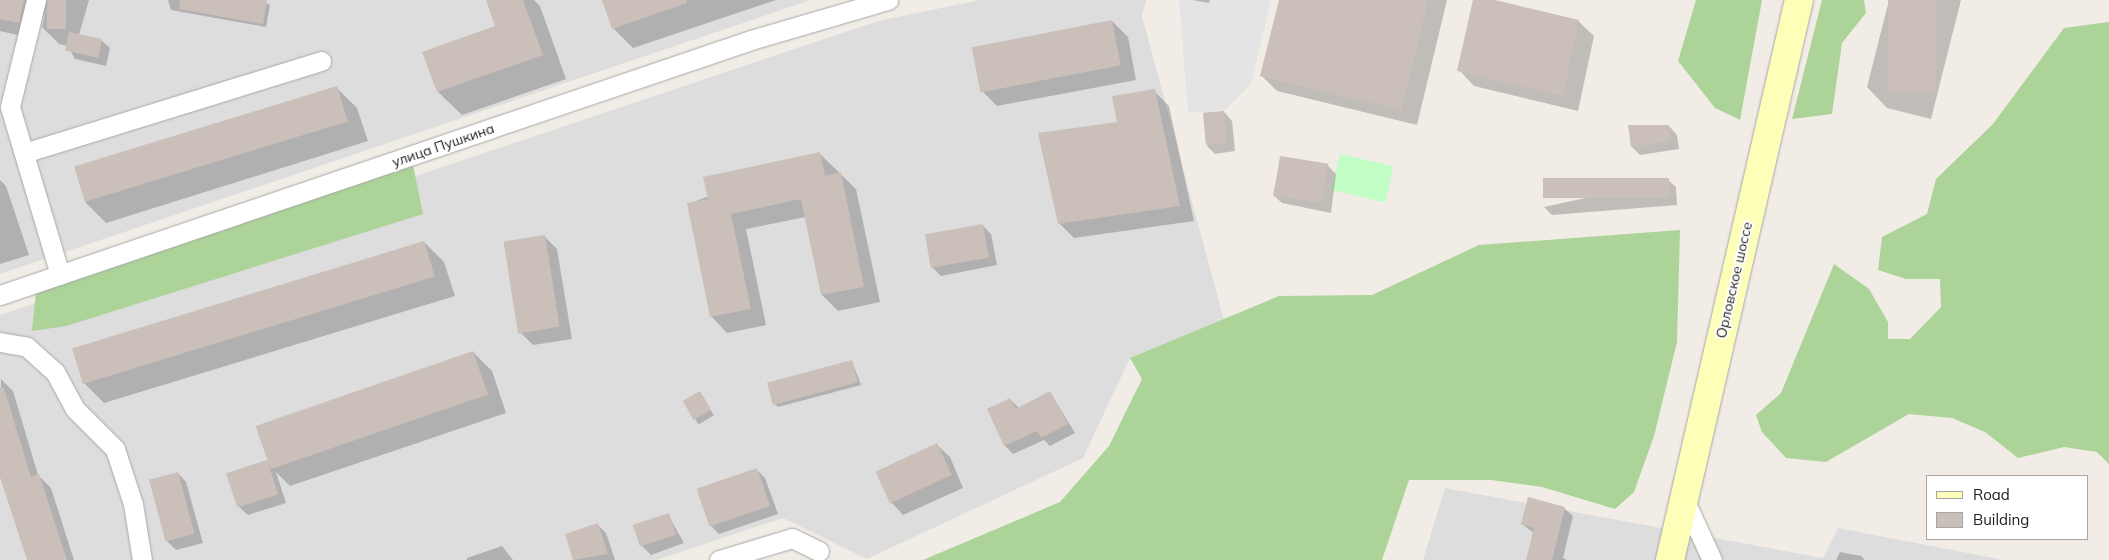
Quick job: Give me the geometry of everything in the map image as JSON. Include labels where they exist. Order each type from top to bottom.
[{"type":"main road","name":"Орловское шоссе","points":[[1670,560],[1800,0]]},
{"type":"street","points":[[36,0],[10,107],[60,275]]},
{"type":"street","name":"улица Пушкина","points":[[0,295],[751,40],[888,0]]},
{"type":"street","points":[[24,153],[321,61]]},
{"type":"street","points":[[0,342],[27,347],[55,372],[75,409],[115,449],[133,504],[142,560]]},
{"type":"street","points":[[1684,499],[1712,560]]},
{"type":"street","points":[[719,560],[792,538],[820,551]]},
{"type":"shaded area","points":[[0,0],[811,0],[0,274]]},
{"type":"shaded area","points":[[980,0],[1146,0],[1142,16],[1224,320],[1130,358],[1083,458],[867,559],[783,518],[657,560],[0,560],[0,315],[878,21]]},
{"type":"shaded area","points":[[1179,0],[1271,0],[1251,84],[1224,111],[1188,112]]},
{"type":"shaded area","points":[[1445,488],[1823,558],[1838,528],[2004,560],[1423,560]]},
{"type":"green space","points":[[1696,0],[1762,0],[1740,120],[1715,108],[1678,61]]},
{"type":"green space","points":[[1822,0],[1864,0],[1866,13],[1842,43],[1832,114],[1792,119]]},
{"type":"green space","points":[[2109,22],[2109,464],[2097,452],[2064,447],[2018,458],[1985,432],[1952,418],[1909,414],[1826,462],[1786,458],[1762,432],[1756,415],[1781,393],[1834,264],[1869,289],[1888,322],[1888,339],[1910,339],[1941,307],[1940,279],[1906,279],[1878,270],[1882,237],[1927,214],[1936,179],[1993,124],[2064,28]]},
{"type":"green space","points":[[1340,154],[1394,166],[1385,202],[1332,190]]},
{"type":"green space","points":[[413,165],[423,214],[66,326],[32,331],[36,292]]},
{"type":"green space","points":[[1680,230],[1677,342],[1654,436],[1634,492],[1615,509],[1542,487],[1491,480],[1409,480],[1382,560],[923,560],[1060,502],[1109,446],[1142,379],[1130,358],[1279,296],[1372,295],[1479,245]]},
{"type":"building","points":[[0,0],[24,0],[19,23],[0,19]]},
{"type":"building","points":[[47,0],[66,0],[66,29],[47,29]]},
{"type":"building","points":[[180,0],[267,0],[263,24],[179,9]]},
{"type":"building","points":[[486,0],[523,0],[543,55],[437,92],[422,52],[495,26]]},
{"type":"building","points":[[602,0],[687,0],[687,3],[612,29]]},
{"type":"building","points":[[1279,0],[1428,0],[1401,110],[1260,76]]},
{"type":"building","points":[[1473,0],[1495,0],[1579,20],[1563,96],[1457,71]]},
{"type":"building","points":[[1888,0],[1936,0],[1936,91],[1888,91]]},
{"type":"building","points":[[1112,20],[1121,65],[980,92],[972,47]]},
{"type":"building","points":[[69,32],[102,39],[98,58],[65,51]]},
{"type":"building","points":[[337,86],[348,121],[85,202],[74,166]]},
{"type":"building","points":[[1155,89],[1180,206],[1058,224],[1038,133],[1117,122],[1112,96]]},
{"type":"building","points":[[1224,111],[1227,143],[1206,145],[1203,113]]},
{"type":"building","points":[[1628,125],[1669,125],[1671,141],[1631,147]]},
{"type":"building","points":[[820,152],[825,176],[841,172],[864,287],[821,295],[801,199],[731,214],[751,309],[710,317],[687,203],[708,199],[703,177]]},
{"type":"building","points":[[1280,156],[1328,164],[1322,203],[1274,196]]},
{"type":"building","points":[[1543,178],[1669,178],[1669,198],[1543,198]]},
{"type":"building","points":[[983,224],[989,257],[931,268],[925,234]]},
{"type":"building","points":[[545,235],[560,327],[518,333],[504,242]]},
{"type":"building","points":[[424,241],[435,276],[83,384],[72,349]]},
{"type":"building","points":[[473,351],[488,394],[271,469],[256,426]]},
{"type":"building","points":[[852,360],[858,382],[773,405],[767,383]]},
{"type":"building","points":[[0,388],[4,388],[31,477],[39,474],[67,560],[27,560],[0,477]]},
{"type":"building","points":[[700,391],[711,410],[694,420],[683,401]]},
{"type":"building","points":[[1050,391],[1068,424],[1041,438],[1037,431],[1004,446],[987,409],[1010,398],[1016,409]]},
{"type":"building","points":[[937,443],[952,475],[890,503],[875,472]]},
{"type":"building","points":[[267,460],[278,494],[237,508],[226,473]]},
{"type":"building","points":[[757,468],[770,506],[710,527],[696,489]]},
{"type":"building","points":[[178,472],[195,534],[166,542],[149,480]]},
{"type":"building","points":[[1528,497],[1565,507],[1552,560],[1526,560],[1534,528],[1521,524]]},
{"type":"building","points":[[669,513],[676,535],[640,547],[633,525]]},
{"type":"building","points":[[598,523],[608,554],[573,560],[565,534]]}]
